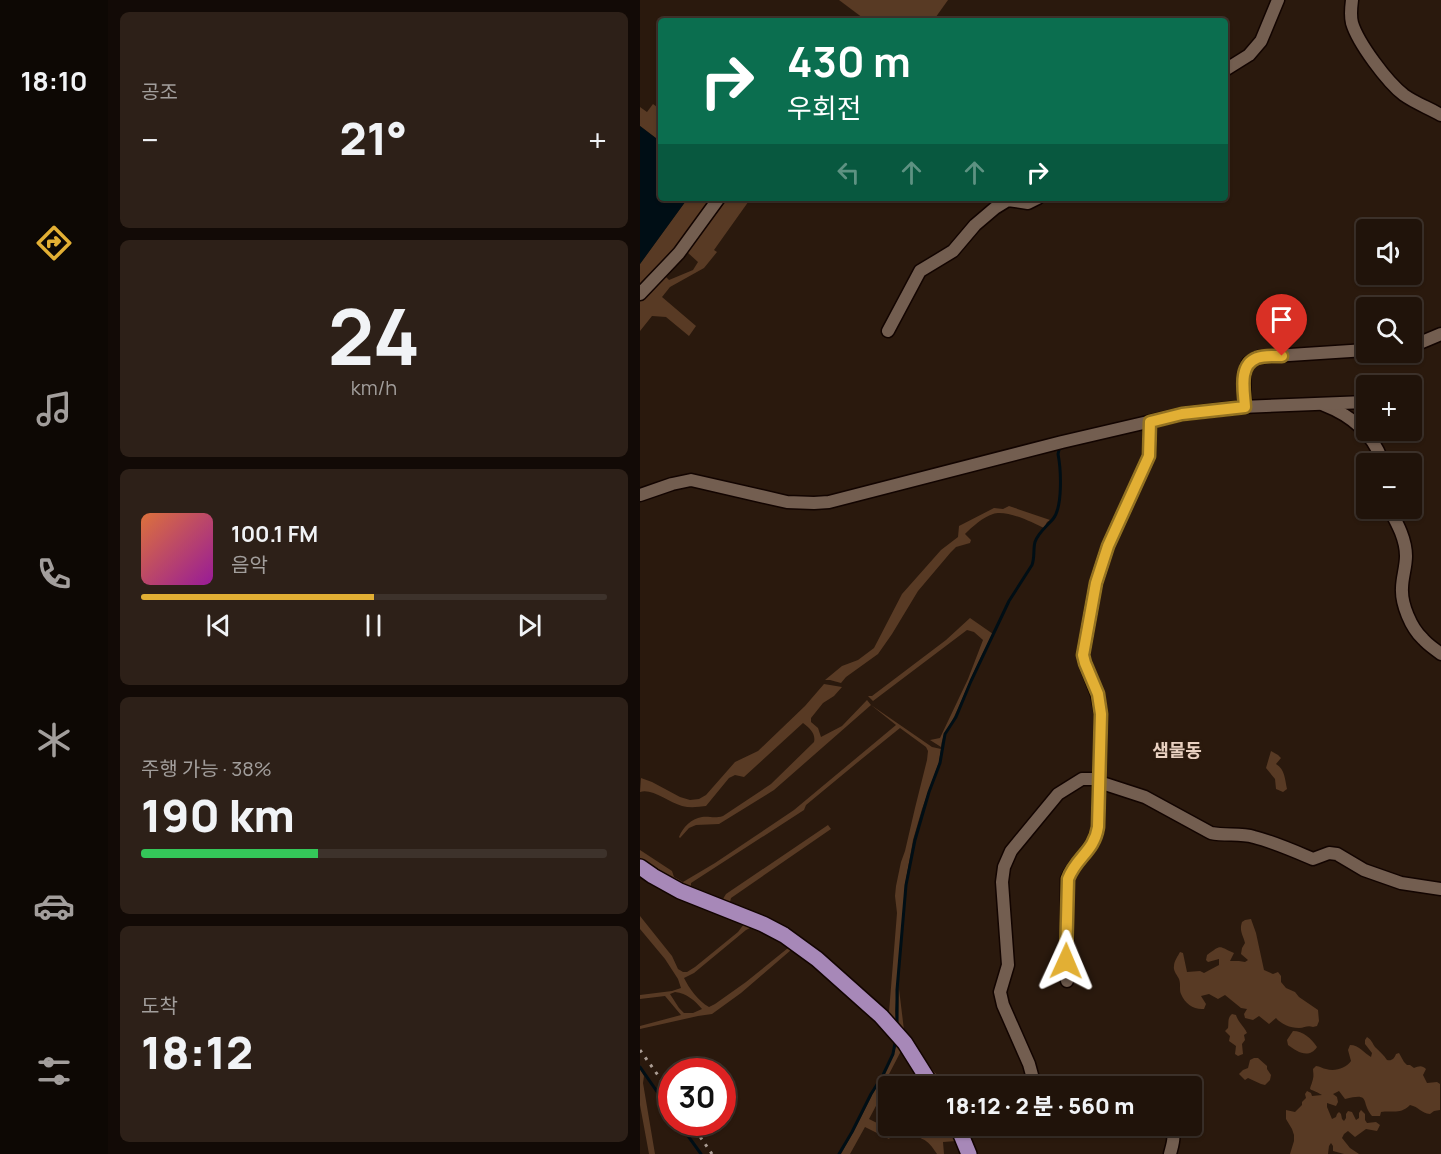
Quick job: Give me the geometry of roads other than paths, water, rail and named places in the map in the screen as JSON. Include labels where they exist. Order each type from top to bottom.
[{"type":"main road","points":[[640,867],[680,891],[763,924],[784,935],[817,959],[881,1016],[905,1043],[926,1076]]},
{"type":"main road","points":[[963,1136],[969,1154]]},
{"type":"street","points":[[1228,68],[1249,55],[1261,41],[1278,0]]},
{"type":"street","points":[[1352,0],[1350,13],[1352,24],[1363,45],[1382,72],[1403,94],[1441,115]]},
{"type":"street","points":[[640,294],[679,253],[718,201]]},
{"type":"street","points":[[888,331],[920,271],[953,251],[975,225],[1006,201]]},
{"type":"street","points":[[1015,201],[1028,203],[1032,201]]},
{"type":"street","points":[[1422,342],[1441,334]]},
{"type":"street","points":[[1245,407],[1244,374],[1248,363],[1259,357],[1356,351]]},
{"type":"street","points":[[640,495],[691,480],[787,502],[829,502],[1062,442],[1182,414],[1245,407],[1356,402]]},
{"type":"street","points":[[1320,404],[1350,418],[1379,453]]},
{"type":"street","points":[[1068,981],[1068,879],[1072,868],[1093,845],[1097,836],[1101,714],[1098,694],[1083,655],[1096,583],[1108,546],[1149,456],[1150,422]]},
{"type":"street","points":[[1395,519],[1405,547],[1402,589],[1407,612],[1422,638],[1441,654]]},
{"type":"street","points":[[1032,1076],[1000,992],[1008,965],[1002,882],[1004,867],[1011,850],[1058,794],[1082,779],[1099,781],[1145,797],[1211,833],[1254,836],[1313,859],[1329,853],[1337,854],[1364,870],[1401,883],[1441,889]]},
{"type":"street","points":[[1170,1154],[1174,1136]]},
{"type":"waterway","points":[[897,1024],[897,990],[906,885],[915,840],[940,763],[945,734],[956,717],[1009,601],[1032,565],[1036,539],[1056,513],[1060,488],[1059,450]]},
{"type":"waterway","points":[[839,1154],[883,1075],[893,1054],[895,1043]]},
{"type":"waterway","points":[[640,1067],[658,1093]]},
{"type":"waterway","points":[[688,1136],[701,1154]]},
{"type":"railway","points":[[640,1050],[658,1075]]},
{"type":"railway","points":[[700,1136],[712,1154]]},
{"type":"district","name":"샘물동","points":[[1177,750]]}]
